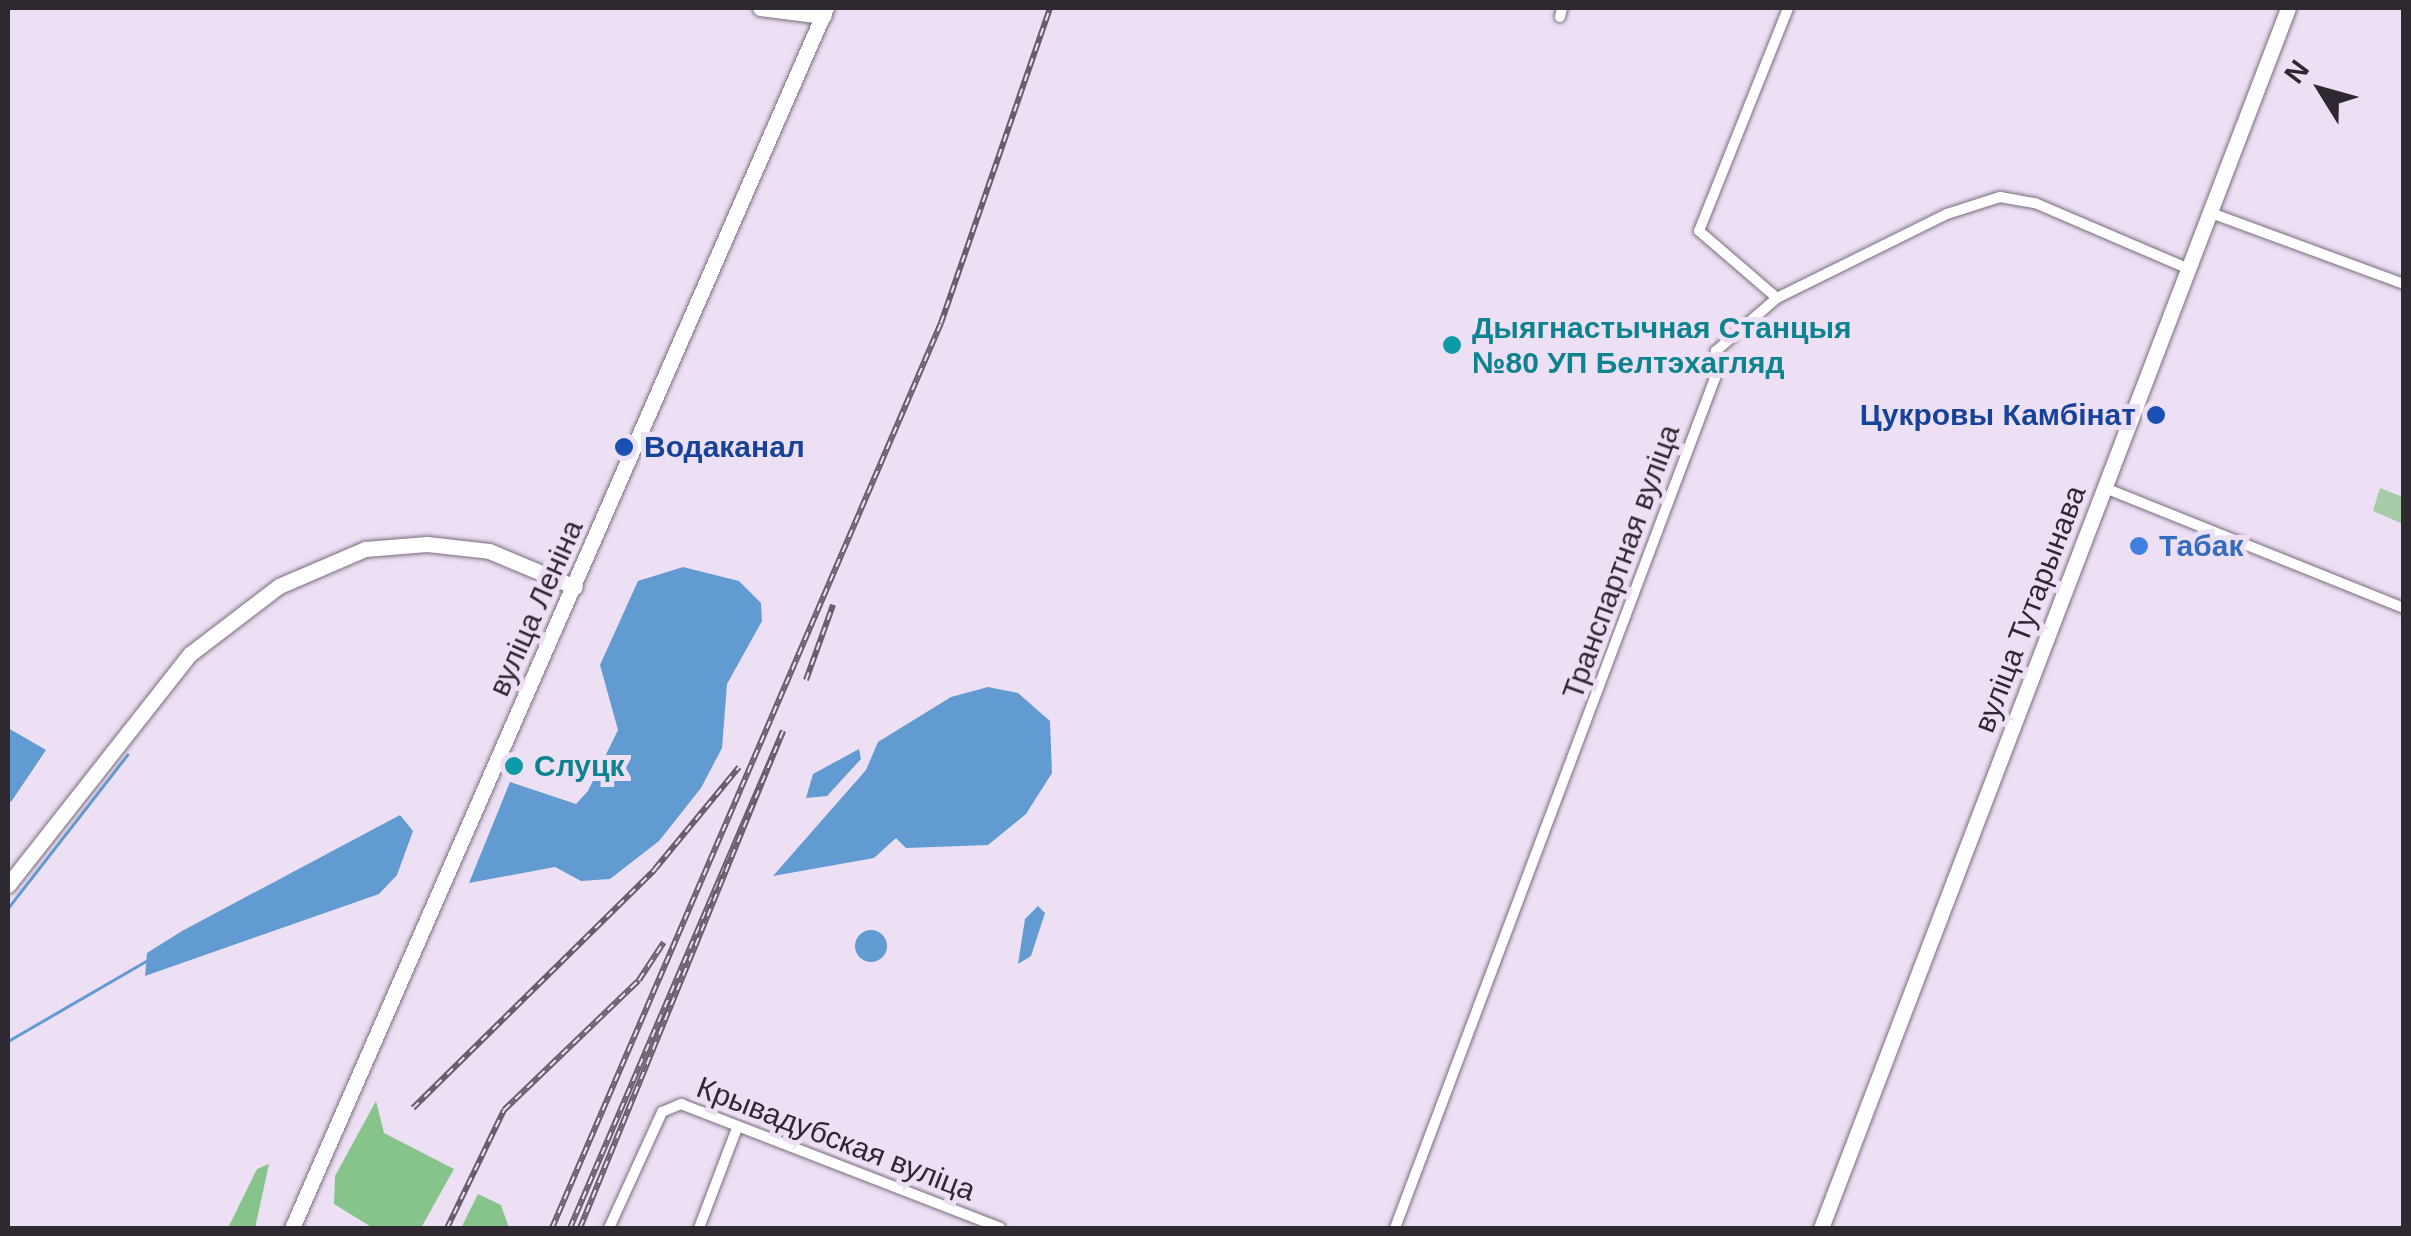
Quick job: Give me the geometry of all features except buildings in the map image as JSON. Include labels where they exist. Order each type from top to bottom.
[{"type":"street","points":[[760,8],[824,12]]},
{"type":"street","points":[[1777,298],[1700,231],[1788,8]]},
{"type":"street","name":"вуліца Тутарынава","points":[[1821,1228],[2288,8]]},
{"type":"street","name":"вуліца Леніна","points":[[292,1228],[824,12]]},
{"type":"street","name":"Транспартная вуліца","points":[[1395,1228],[1708,397],[1716,351],[1777,298],[1947,214],[2000,197],[2035,202],[2189,269]]},
{"type":"street","points":[[2212,213],[2404,284]]},
{"type":"street","points":[[2105,488],[2404,608]]},
{"type":"street","points":[[8,885],[190,654],[279,586],[365,549],[427,544],[489,550],[575,587]]},
{"type":"street","name":"Крывадубская вуліца","points":[[609,1228],[662,1112],[681,1104],[1000,1228]]},
{"type":"street","points":[[699,1228],[737,1128]]},
{"type":"green space","points":[[2380,488],[2403,497],[2403,524],[2373,511]]},
{"type":"green space","points":[[376,1101],[384,1133],[454,1169],[421,1228],[373,1228],[334,1204],[335,1176]]},
{"type":"green space","points":[[269,1164],[255,1228],[228,1228],[257,1169]]},
{"type":"green space","points":[[478,1194],[501,1205],[509,1228],[461,1228]]},
{"type":"water","points":[[683,567],[739,581],[761,603],[762,621],[727,684],[722,748],[701,788],[659,841],[610,879],[581,881],[555,867],[469,883],[510,782],[576,804],[588,791],[618,730],[600,665],[638,581]]},
{"type":"water","points":[[988,687],[1018,693],[1050,721],[1052,773],[1026,814],[988,845],[906,848],[896,838],[874,858],[773,876],[866,770],[878,742],[951,697]]},
{"type":"water","points":[[8,728],[46,750],[11,802],[8,800]]},
{"type":"water","points":[[859,749],[861,759],[827,796],[806,798],[813,774]]},
{"type":"water","points":[[400,815],[413,831],[397,875],[379,894],[145,976],[147,953]]},
{"type":"water","points":[[1038,906],[1045,913],[1031,956],[1018,964],[1025,919]]},
{"type":"water","points":[[871,930],[882,935],[887,946],[882,957],[871,962],[860,957],[855,946],[860,935]]},
{"type":"waterway","points":[[8,908],[127,755]]},
{"type":"waterway","points":[[8,1041],[146,961]]},
{"type":"railway","points":[[552,1228],[941,323],[1050,8]]},
{"type":"railway","points":[[806,680],[833,605]]},
{"type":"railway","points":[[570,1228],[783,731],[580,1228]]},
{"type":"railway","points":[[413,1108],[655,869],[739,767]]},
{"type":"railway","points":[[447,1228],[504,1110],[639,980],[664,942]]},
{"type":"place","name":"Дыягнастычная Станцыя №80 УП Белтэхагляд","points":[[1452,345]]},
{"type":"place","name":"Цукровы Камбінат","points":[[2156,415]]},
{"type":"place","name":"Водаканал","points":[[624,447]]},
{"type":"place","name":"Табак","points":[[2139,546]]},
{"type":"place","name":"Слуцк","points":[[514,766]]}]
